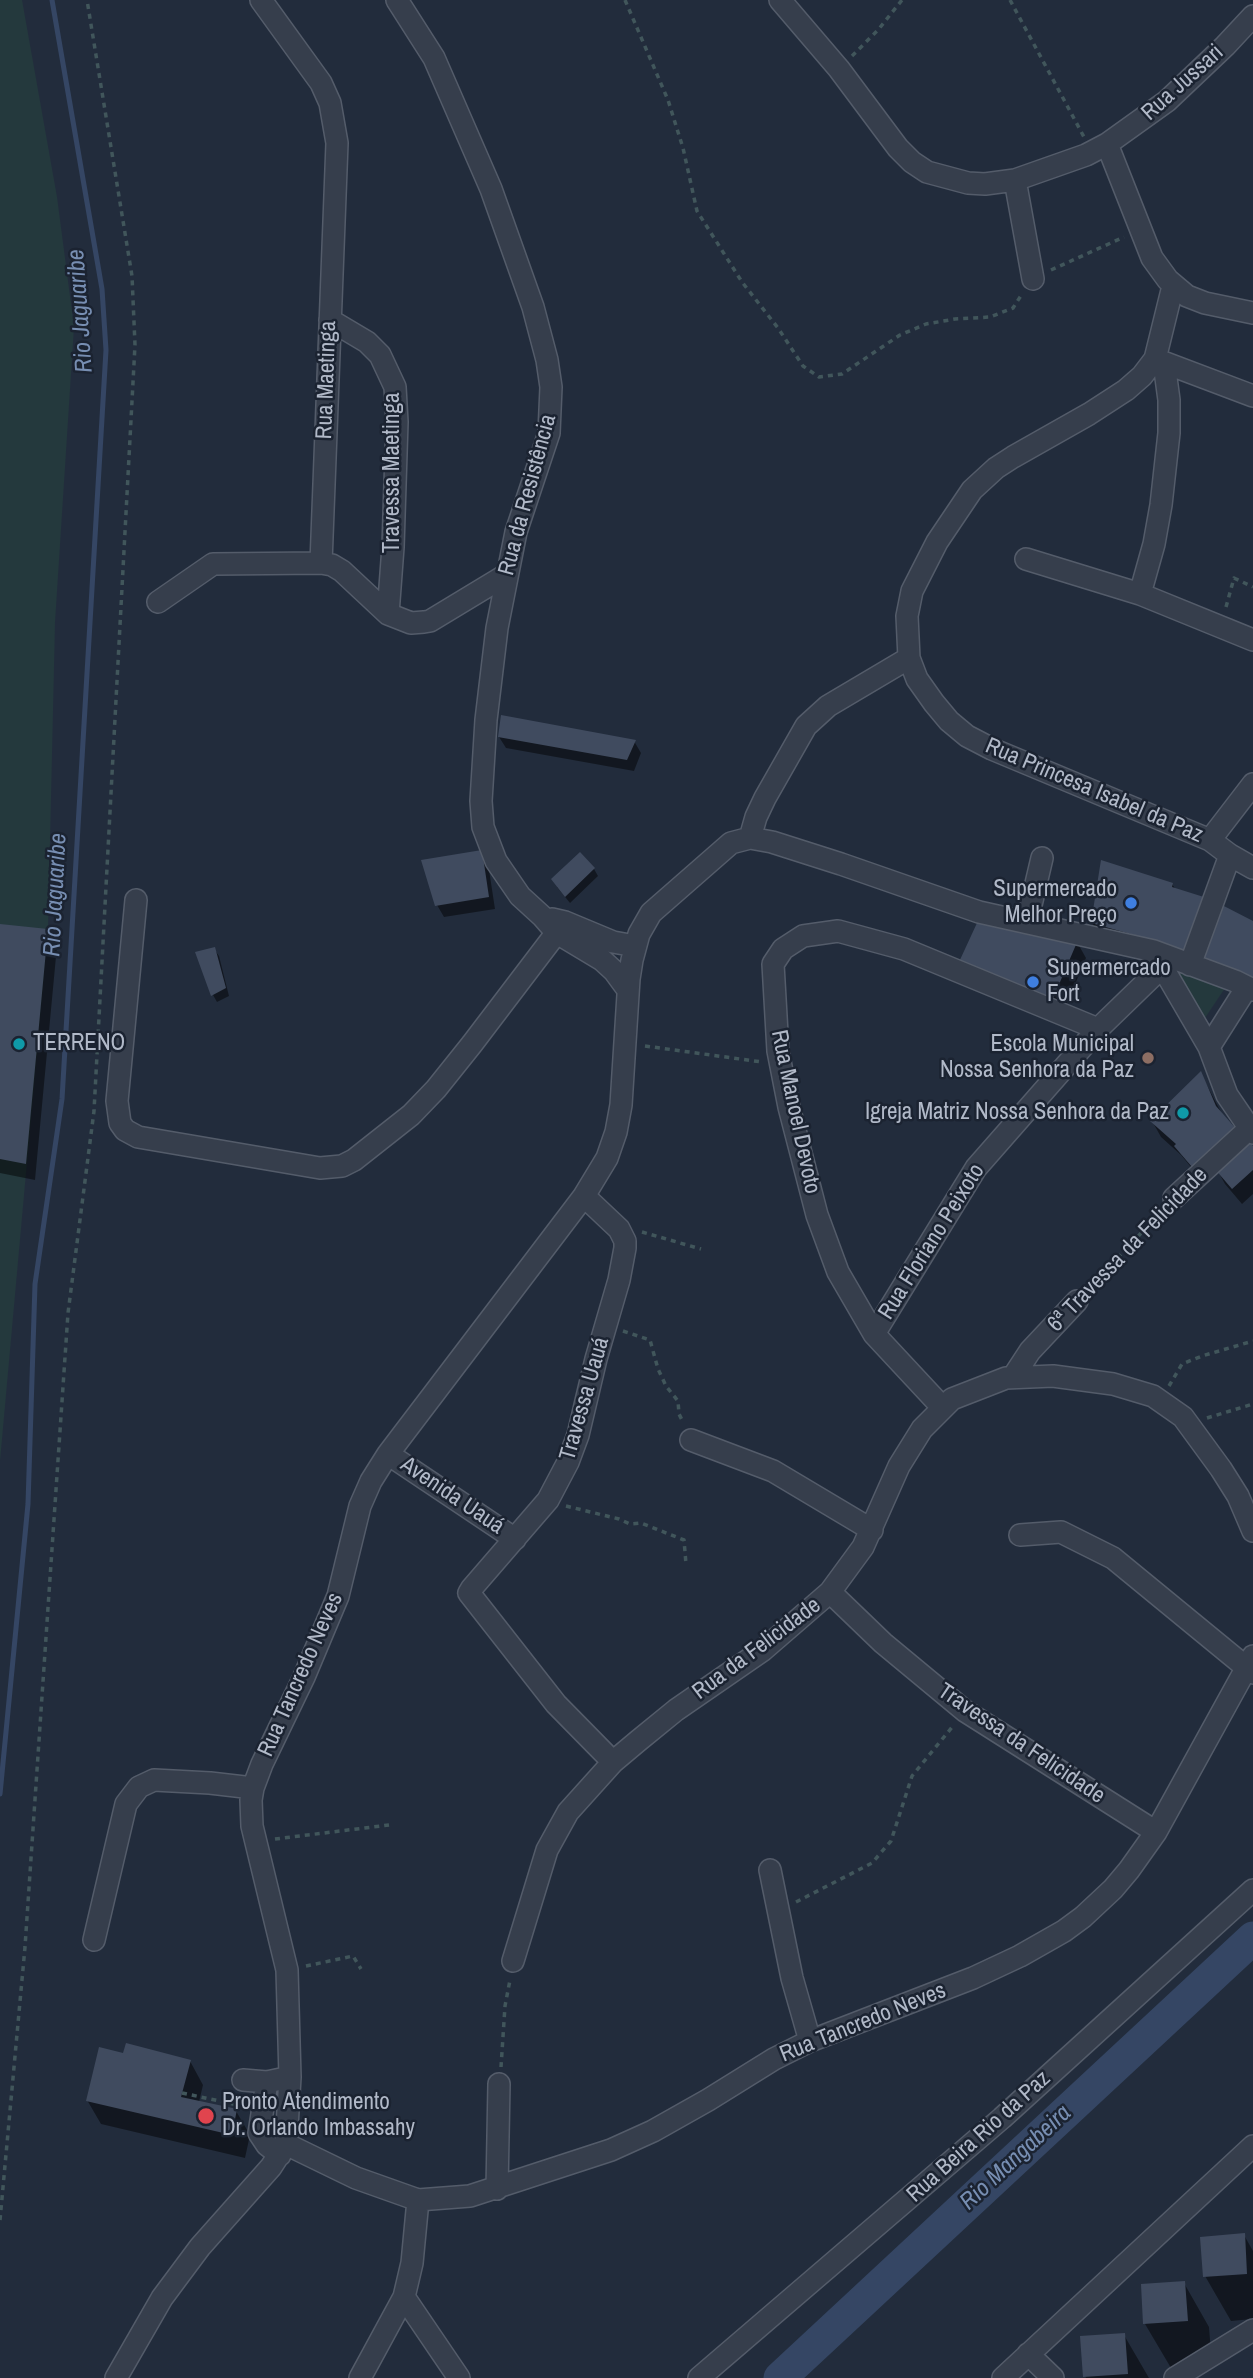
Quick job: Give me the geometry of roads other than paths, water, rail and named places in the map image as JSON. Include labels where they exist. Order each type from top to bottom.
[{"type":"street","name":"Rua Maetinga","points":[[261,0],[321,83],[330,103],[337,143],[321,564]]},
{"type":"street","name":"Rua da Resistência","points":[[397,0],[434,58],[491,189],[519,264],[547,360],[551,387],[549,433],[516,532],[497,628],[486,720],[482,815],[490,847],[503,874],[520,896],[543,917],[561,927],[602,960],[628,990]]},
{"type":"street","name":"Rua Jussari","points":[[780,0],[839,69],[898,148],[912,162],[927,172],[968,183],[1016,186],[1028,177],[1100,148],[1141,121],[1226,46],[1253,16]]},
{"type":"street","points":[[1100,148],[1142,229],[1152,258],[1173,286],[1205,303],[1253,313]]},
{"type":"street","points":[[1016,186],[1032,279]]},
{"type":"street","name":"Rua Princesa Isabel da Paz","points":[[1173,286],[1160,361],[1126,390],[996,468],[972,490],[937,542],[912,591],[907,616],[909,658],[918,679],[934,703],[949,721],[967,736],[992,750],[1210,840],[1253,868]]},
{"type":"street","name":"Travessa Maetinga","points":[[330,320],[374,348],[390,373],[395,387],[397,422],[388,614]]},
{"type":"street","points":[[1160,361],[1253,396]]},
{"type":"street","points":[[1140,594],[1154,544],[1169,433],[1168,400],[1160,361]]},
{"type":"street","points":[[1026,559],[1140,594],[1253,640]]},
{"type":"street","points":[[158,602],[213,564],[321,564],[332,565],[342,571],[388,614],[411,623],[430,621],[506,575]]},
{"type":"street","points":[[750,838],[765,798],[806,726],[828,706],[909,658]]},
{"type":"street","points":[[1210,840],[1253,784]]},
{"type":"street","points":[[628,990],[635,946],[651,913],[730,843],[750,838],[772,842],[841,864],[979,912],[1190,965],[1250,988],[1209,1046]]},
{"type":"street","points":[[1190,965],[1230,855]]},
{"type":"street","points":[[1027,922],[1042,858]]},
{"type":"street","points":[[136,900],[117,1101],[120,1123],[125,1130],[138,1138],[320,1168],[342,1166],[354,1160],[411,1115],[443,1080],[561,927]]},
{"type":"street","name":"Rua da Resistência","points":[[561,927],[635,946]]},
{"type":"street","name":"Rua Manoel Devoto","points":[[942,1407],[874,1335],[838,1272],[817,1215],[781,1065],[773,964],[783,948],[803,936],[838,931],[904,949],[1098,1029]]},
{"type":"street","points":[[1158,959],[1209,1046],[1227,1096],[1251,1131]]},
{"type":"street","name":"Rua Floriano Peixoto","points":[[874,1335],[976,1168],[1158,959]]},
{"type":"street","name":"Rua Tancredo Neves","points":[[628,990],[621,1105],[607,1158],[584,1196],[388,1454],[371,1481],[360,1506],[338,1596],[253,1788],[251,1813],[255,1841],[287,1970],[290,2077],[283,2150],[418,2200],[470,2196],[611,2150],[653,2131],[810,2040],[973,1978],[1054,1937],[1083,1917],[1113,1889],[1156,1832],[1251,1666]]},
{"type":"street","name":"6ª Travessa da Felicidade","points":[[1174,1198],[1251,1131]]},
{"type":"street","name":"Travessa Uauá","points":[[584,1196],[620,1229],[625,1248],[578,1435],[568,1462],[548,1500],[470,1593],[549,1696],[613,1762]]},
{"type":"street","name":"6ª Travessa da Felicidade","points":[[1013,1377],[1030,1351],[1077,1301]]},
{"type":"street","name":"Rua da Felicidade","points":[[513,1961],[540,1868],[568,1812],[613,1762],[676,1710],[763,1650],[830,1592],[851,1566],[872,1530],[899,1466],[922,1429],[942,1407],[963,1393],[1013,1377],[1053,1376],[1113,1384],[1153,1396],[1171,1408],[1191,1428],[1230,1480],[1253,1531]]},
{"type":"street","points":[[691,1440],[796,1482],[827,1505],[872,1530]]},
{"type":"street","name":"Avenida Uauá","points":[[388,1454],[515,1539]]},
{"type":"street","points":[[1020,1535],[1060,1532],[1113,1558],[1251,1666]]},
{"type":"street","name":"Travessa da Felicidade","points":[[830,1592],[883,1643],[965,1711],[1156,1832]]},
{"type":"street","points":[[94,1940],[127,1804],[139,1787],[154,1780],[253,1788]]},
{"type":"street","points":[[770,1870],[793,1978],[810,2040]]},
{"type":"street","name":"Rua Beira Rio da Paz","points":[[699,2378],[992,2126],[1253,1890]]},
{"type":"street","points":[[243,2080],[267,2082],[290,2077]]},
{"type":"street","points":[[116,2378],[162,2298],[200,2247],[283,2150],[260,2137],[259,2128],[267,2082]]},
{"type":"street","points":[[497,2189],[499,2084]]},
{"type":"street","points":[[1003,2378],[1253,2146]]},
{"type":"street","points":[[360,2378],[404,2297],[412,2263],[418,2200]]},
{"type":"street","points":[[404,2297],[458,2378]]},
{"type":"street","points":[[1175,2378],[1253,2330]]},
{"type":"street","points":[[1028,2354],[1053,2378]]},
{"type":"waterway","name":"Rio Jaguaribe","points":[[0,1794],[28,1504],[35,1284],[62,1099],[106,350],[102,289],[52,0]]},
{"type":"waterway","name":"Rio Mangabeira","points":[[780,2378],[1253,1938]]},
{"type":"place","name":"Supermercado Melhor Preço","points":[[1131,903]]},
{"type":"place","name":"Supermercado Fort","points":[[1033,982]]},
{"type":"place","name":"TERRENO","points":[[19,1044]]},
{"type":"place","name":"Escola Municipal Nossa Senhora da Paz","points":[[1148,1058]]},
{"type":"place","name":"Igreja Matriz Nossa Senhora da Paz","points":[[1183,1113]]},
{"type":"place","name":"Pronto Atendimento Dr. Orlando Imbassahy","points":[[206,2116]]}]
